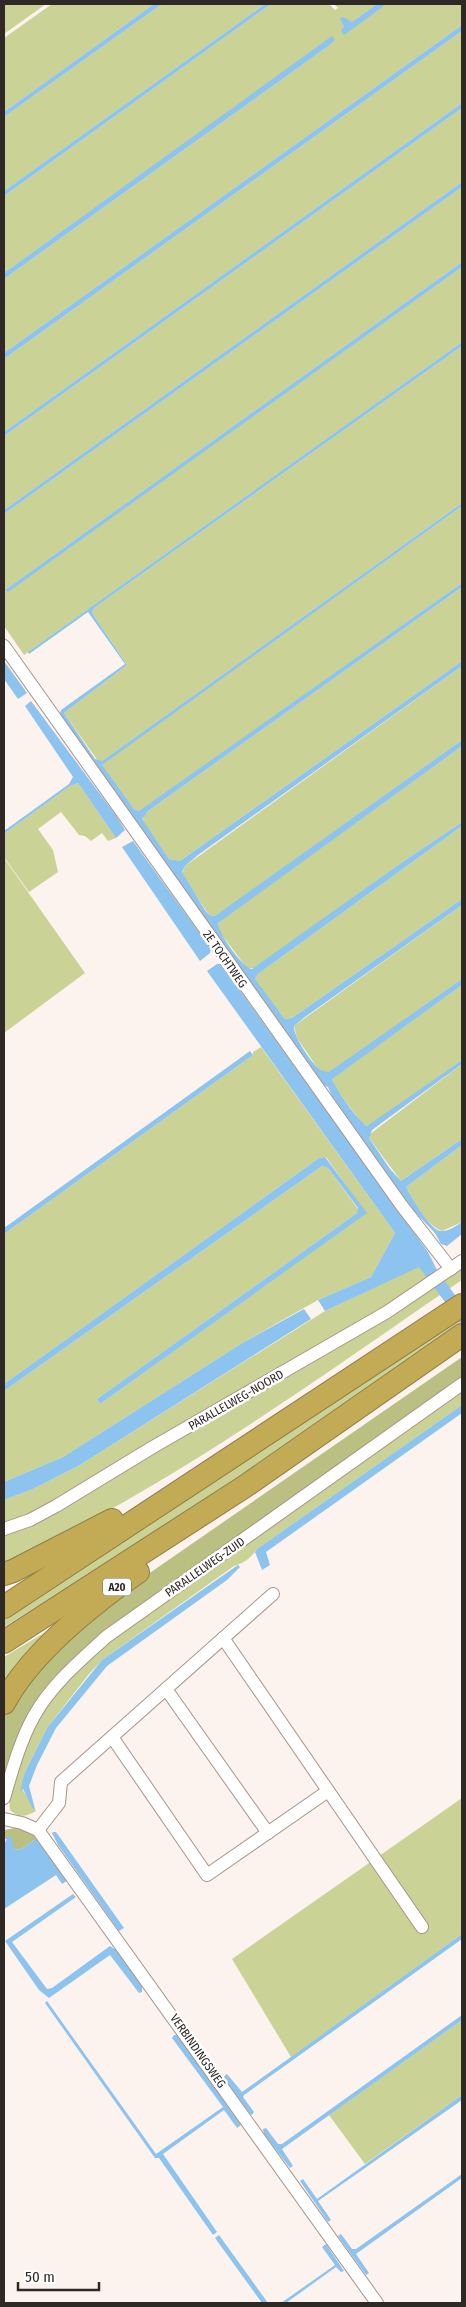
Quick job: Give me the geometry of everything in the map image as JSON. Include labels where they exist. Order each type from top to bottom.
[{"type":"highway","points":[[4,1607],[454,1311]]},
{"type":"highway","name":"A20","points":[[4,1642],[244,1487],[459,1337]]},
{"type":"highway","points":[[4,1574],[83,1536],[228,1450],[250,1446]]},
{"type":"highway","name":"A20","points":[[4,1703],[42,1651],[118,1586],[229,1508],[244,1487]]},
{"type":"street","name":"2E TOCHTWEG","points":[[4,646],[447,1271]]},
{"type":"street","name":"PARALLELWEG-NOORD","points":[[4,1529],[30,1520],[56,1506],[153,1447],[387,1312],[462,1261]]},
{"type":"street","name":"PARALLELWEG-ZUID","points":[[4,1798],[24,1736],[34,1716],[45,1699],[74,1666],[106,1637],[462,1384]]},
{"type":"street","points":[[4,1819],[22,1823],[38,1830],[59,1803],[61,1782],[273,1594]]},
{"type":"street","points":[[223,1638],[422,1926]]},
{"type":"street","points":[[166,1689],[268,1833]]},
{"type":"street","points":[[112,1737],[207,1875],[328,1790]]},
{"type":"street","name":"VERBINDINGSWEG","points":[[38,1830],[377,2303]]},
{"type":"green space","points":[[4,4],[46,4],[4,34]]},
{"type":"green space","points":[[52,4],[154,4],[4,112],[4,38]]},
{"type":"green space","points":[[162,4],[265,4],[4,191],[4,117]]},
{"type":"green space","points":[[271,4],[329,4],[335,10],[338,8],[334,4],[377,4],[352,22],[341,19],[344,34],[387,4],[462,4],[462,25],[4,353],[4,279],[327,47],[332,37],[4,273],[4,196]]},
{"type":"green space","points":[[462,31],[462,103],[4,432],[4,359]]},
{"type":"green space","points":[[462,108],[462,182],[4,510],[4,436]]},
{"type":"green space","points":[[462,187],[462,262],[5,590],[8,591],[462,267],[462,342],[24,655],[4,626],[4,514]]},
{"type":"green space","points":[[462,346],[462,503],[102,761],[98,761],[64,713],[127,665],[92,613],[94,608]]},
{"type":"green space","points":[[462,506],[462,583],[143,809],[139,811],[134,809],[103,768],[102,765],[105,762]]},
{"type":"green space","points":[[462,587],[462,661],[180,861],[169,859],[142,821],[148,811]]},
{"type":"green space","points":[[462,666],[462,740],[226,909],[215,916],[209,915],[182,874],[185,866]]},
{"type":"green space","points":[[462,746],[462,822],[404,861],[256,968],[247,968],[219,931],[218,923]]},
{"type":"green space","points":[[78,783],[116,838],[108,841],[102,833],[91,841],[85,836],[79,835],[61,812],[38,829],[53,850],[58,872],[29,892],[4,857],[4,834],[70,786]]},
{"type":"green space","points":[[462,826],[462,899],[292,1018],[285,1019],[258,985],[255,979],[258,974]]},
{"type":"green space","points":[[4,858],[85,973],[4,1033]]},
{"type":"green space","points":[[462,905],[462,979],[336,1069],[328,1073],[319,1070],[297,1038],[294,1026]]},
{"type":"green space","points":[[462,985],[462,1060],[371,1124],[367,1126],[362,1123],[334,1086],[332,1078]]},
{"type":"green space","points":[[261,1047],[395,1233],[371,1277],[318,1300],[244,1342],[63,1457],[4,1482],[4,1391],[322,1166],[328,1168],[358,1209],[357,1213],[97,1399],[100,1404],[366,1213],[326,1157],[319,1158],[4,1384],[4,1234],[253,1055],[253,1052]]},
{"type":"green space","points":[[462,1064],[462,1139],[401,1181],[369,1138],[370,1134]]},
{"type":"green space","points":[[462,1145],[462,1222],[442,1231],[426,1219],[406,1187]]},
{"type":"green space","points":[[419,1266],[428,1277],[384,1309],[27,1516],[4,1524],[4,1500],[33,1489],[80,1465],[325,1311]]},
{"type":"green space","points":[[462,1267],[462,1280],[239,1432],[124,1502],[4,1563],[4,1533]]},
{"type":"green space","points":[[462,1314],[462,1325],[185,1514],[4,1627],[4,1618]]},
{"type":"green space","points":[[462,1357],[462,1378],[105,1632],[70,1661],[56,1678],[4,1783],[4,1715],[38,1667],[128,1588]]},
{"type":"green space","points":[[462,1390],[462,1405],[257,1549],[247,1560],[234,1566],[102,1660],[47,1728],[25,1772],[22,1789],[36,1811],[22,1816],[10,1810],[9,1798],[29,1738],[39,1718],[64,1684],[108,1643]]},
{"type":"green space","points":[[67,1619],[4,1693],[4,1657]]},
{"type":"green space","points":[[462,1798],[462,1934],[291,2057],[232,1959]]},
{"type":"green space","points":[[20,1827],[30,1830],[36,1839],[20,1850],[14,1849],[8,1839],[5,1839],[4,1845],[4,1830]]},
{"type":"green space","points":[[462,2020],[462,2095],[365,2164],[329,2115]]},
{"type":"water","points":[[154,4],[162,4],[4,117],[4,112]]},
{"type":"water","points":[[265,4],[271,4],[4,196],[4,191]]},
{"type":"water","points":[[377,4],[387,4],[344,35],[341,30],[344,27],[340,19],[343,17],[352,22]]},
{"type":"water","points":[[462,25],[462,31],[4,359],[4,353]]},
{"type":"water","points":[[332,36],[335,40],[327,47],[4,279],[4,273]]},
{"type":"water","points":[[462,103],[462,108],[4,436],[4,432]]},
{"type":"water","points":[[462,182],[462,187],[4,514],[4,510]]},
{"type":"water","points":[[462,262],[462,267],[8,592],[5,590]]},
{"type":"water","points":[[462,342],[462,346],[94,608],[92,613],[127,665],[64,713],[95,759],[102,761],[462,503],[462,506],[102,765],[134,809],[139,811],[462,583],[462,587],[148,811],[142,819],[169,859],[180,861],[462,661],[462,666],[198,855],[185,866],[182,872],[205,910],[209,915],[215,916],[462,740],[462,746],[218,923],[222,934],[232,949],[243,963],[252,969],[462,822],[462,826],[258,974],[255,979],[285,1019],[292,1018],[462,899],[462,905],[294,1026],[299,1042],[311,1059],[319,1069],[329,1072],[462,979],[462,985],[332,1079],[347,1104],[367,1126],[462,1060],[462,1064],[372,1130],[369,1138],[390,1169],[401,1181],[462,1139],[462,1145],[406,1187],[421,1212],[436,1229],[446,1231],[462,1222],[462,1234],[447,1246],[441,1244],[435,1233],[411,1208],[335,1103],[328,1087],[324,1085],[60,714],[61,710],[125,664],[88,612],[29,654],[28,652]]},
{"type":"water","points":[[4,661],[27,693],[18,699],[4,679]]},
{"type":"water","points":[[31,701],[117,817],[125,830],[116,838],[78,783],[70,786],[4,834],[4,831],[69,784],[73,777],[25,706]]},
{"type":"water","points":[[133,841],[211,949],[210,953],[200,961],[122,847]]},
{"type":"water","points":[[217,964],[221,964],[428,1252],[437,1270],[462,1305],[462,1325],[419,1267],[325,1311],[318,1300],[371,1277],[395,1233],[207,971]]},
{"type":"water","points":[[250,1051],[253,1055],[4,1234],[4,1228]]},
{"type":"water","points":[[325,1157],[367,1213],[100,1404],[97,1399],[357,1213],[358,1208],[328,1168],[322,1166],[4,1391],[4,1384],[319,1158]]},
{"type":"water","points":[[304,1309],[311,1319],[80,1465],[33,1489],[4,1500],[4,1482],[63,1457],[244,1342]]},
{"type":"water","points":[[462,1405],[462,1413],[266,1552],[270,1565],[262,1570],[255,1552],[257,1549]]},
{"type":"water","points":[[238,1565],[240,1567],[227,1580],[107,1666],[56,1728],[37,1765],[29,1786],[35,1809],[33,1809],[23,1789],[20,1791],[25,1772],[47,1728],[102,1660]]},
{"type":"water","points":[[53,1832],[56,1832],[124,1928],[119,1931],[58,1845]]},
{"type":"water","points":[[8,1836],[11,1836],[14,1849],[20,1850],[36,1839],[40,1841],[68,1880],[62,1884],[56,1875],[4,1909],[4,1845]]},
{"type":"water","points":[[73,1894],[76,1897],[12,1942],[47,1989],[52,1988],[110,1946],[116,1950],[142,1985],[142,1992],[139,1993],[110,1955],[49,1998],[39,1990],[5,1941]]},
{"type":"water","points":[[462,1934],[462,1939],[244,2095],[243,2097],[254,2112],[252,2115],[223,2077],[227,2074],[242,2092]]},
{"type":"water","points":[[47,2001],[156,2154],[223,2107],[172,2038],[174,2035],[177,2035],[241,2125],[237,2128],[224,2110],[163,2154],[217,2232],[213,2235],[159,2158],[155,2158],[45,2003]]},
{"type":"water","points":[[462,2015],[462,2020],[282,2149],[293,2166],[290,2168],[264,2134],[263,2129],[266,2128],[278,2144],[282,2144]]},
{"type":"water","points":[[462,2095],[462,2100],[318,2201],[331,2220],[328,2222],[300,2181],[303,2179],[317,2199]]},
{"type":"water","points":[[462,2174],[462,2178],[356,2254],[369,2273],[366,2275],[338,2236],[341,2234],[352,2249],[356,2249]]},
{"type":"water","points":[[219,2235],[268,2303],[262,2303],[215,2238]]},
{"type":"water","points":[[326,2244],[344,2271],[341,2272],[336,2267],[286,2303],[281,2303],[335,2265],[322,2247]]}]
